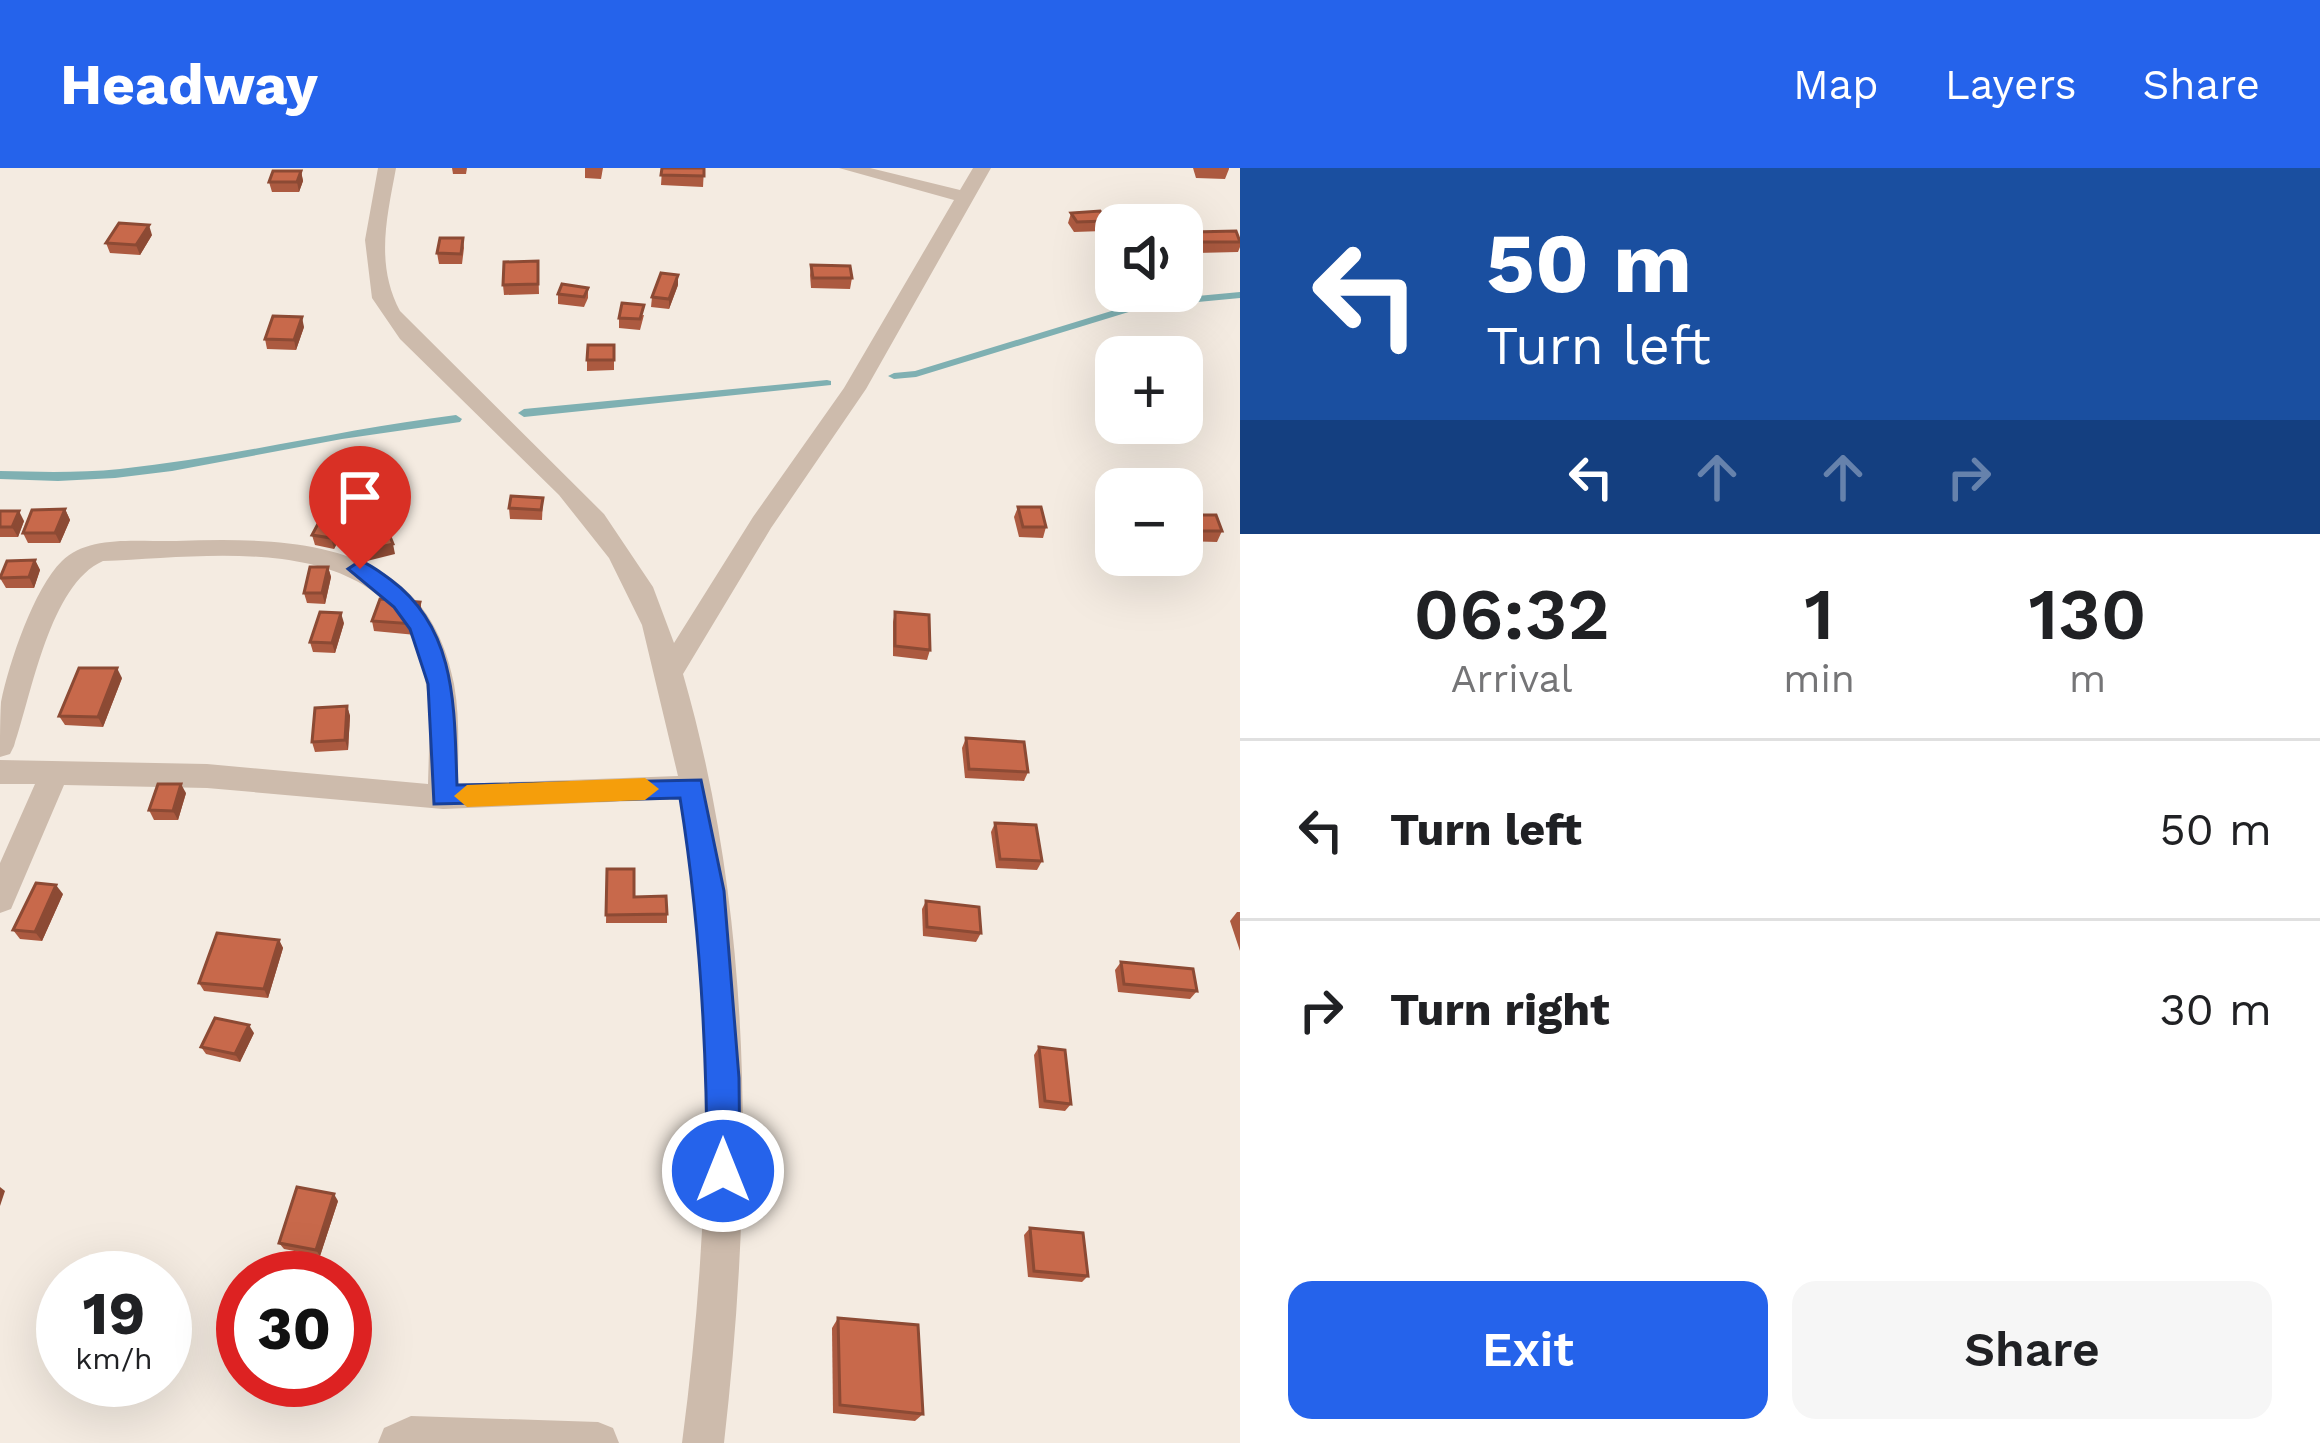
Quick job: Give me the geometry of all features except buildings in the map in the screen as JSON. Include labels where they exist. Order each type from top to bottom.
[{"type":"street","points":[[388,168],[373,247],[379,288],[403,331],[604,528],[637,580],[668,675],[709,891],[723,1078],[724,1264],[703,1443]]},
{"type":"street","points":[[848,168],[963,197]]},
{"type":"street","points":[[668,675],[762,523],[855,389],[982,168]]},
{"type":"street","points":[[0,746],[52,589],[74,562],[99,552],[285,554],[360,569],[402,601],[422,627],[440,684],[443,796]]},
{"type":"street","points":[[0,772],[207,776],[443,796],[692,787]]},
{"type":"street","points":[[0,898],[54,775]]},
{"type":"street","points":[[399,1443],[411,1437],[598,1443]]},
{"type":"waterway","points":[[894,376],[916,374],[1144,304],[1240,295]]},
{"type":"waterway","points":[[524,413],[827,383]]},
{"type":"waterway","points":[[0,475],[115,474],[456,419]]},
{"type":"slow traffic","points":[[467,796],[645,789]]},
{"type":"route","points":[[360,569],[402,601],[422,627],[440,684],[443,796],[692,787],[709,891],[723,1078],[723,1171]]}]
